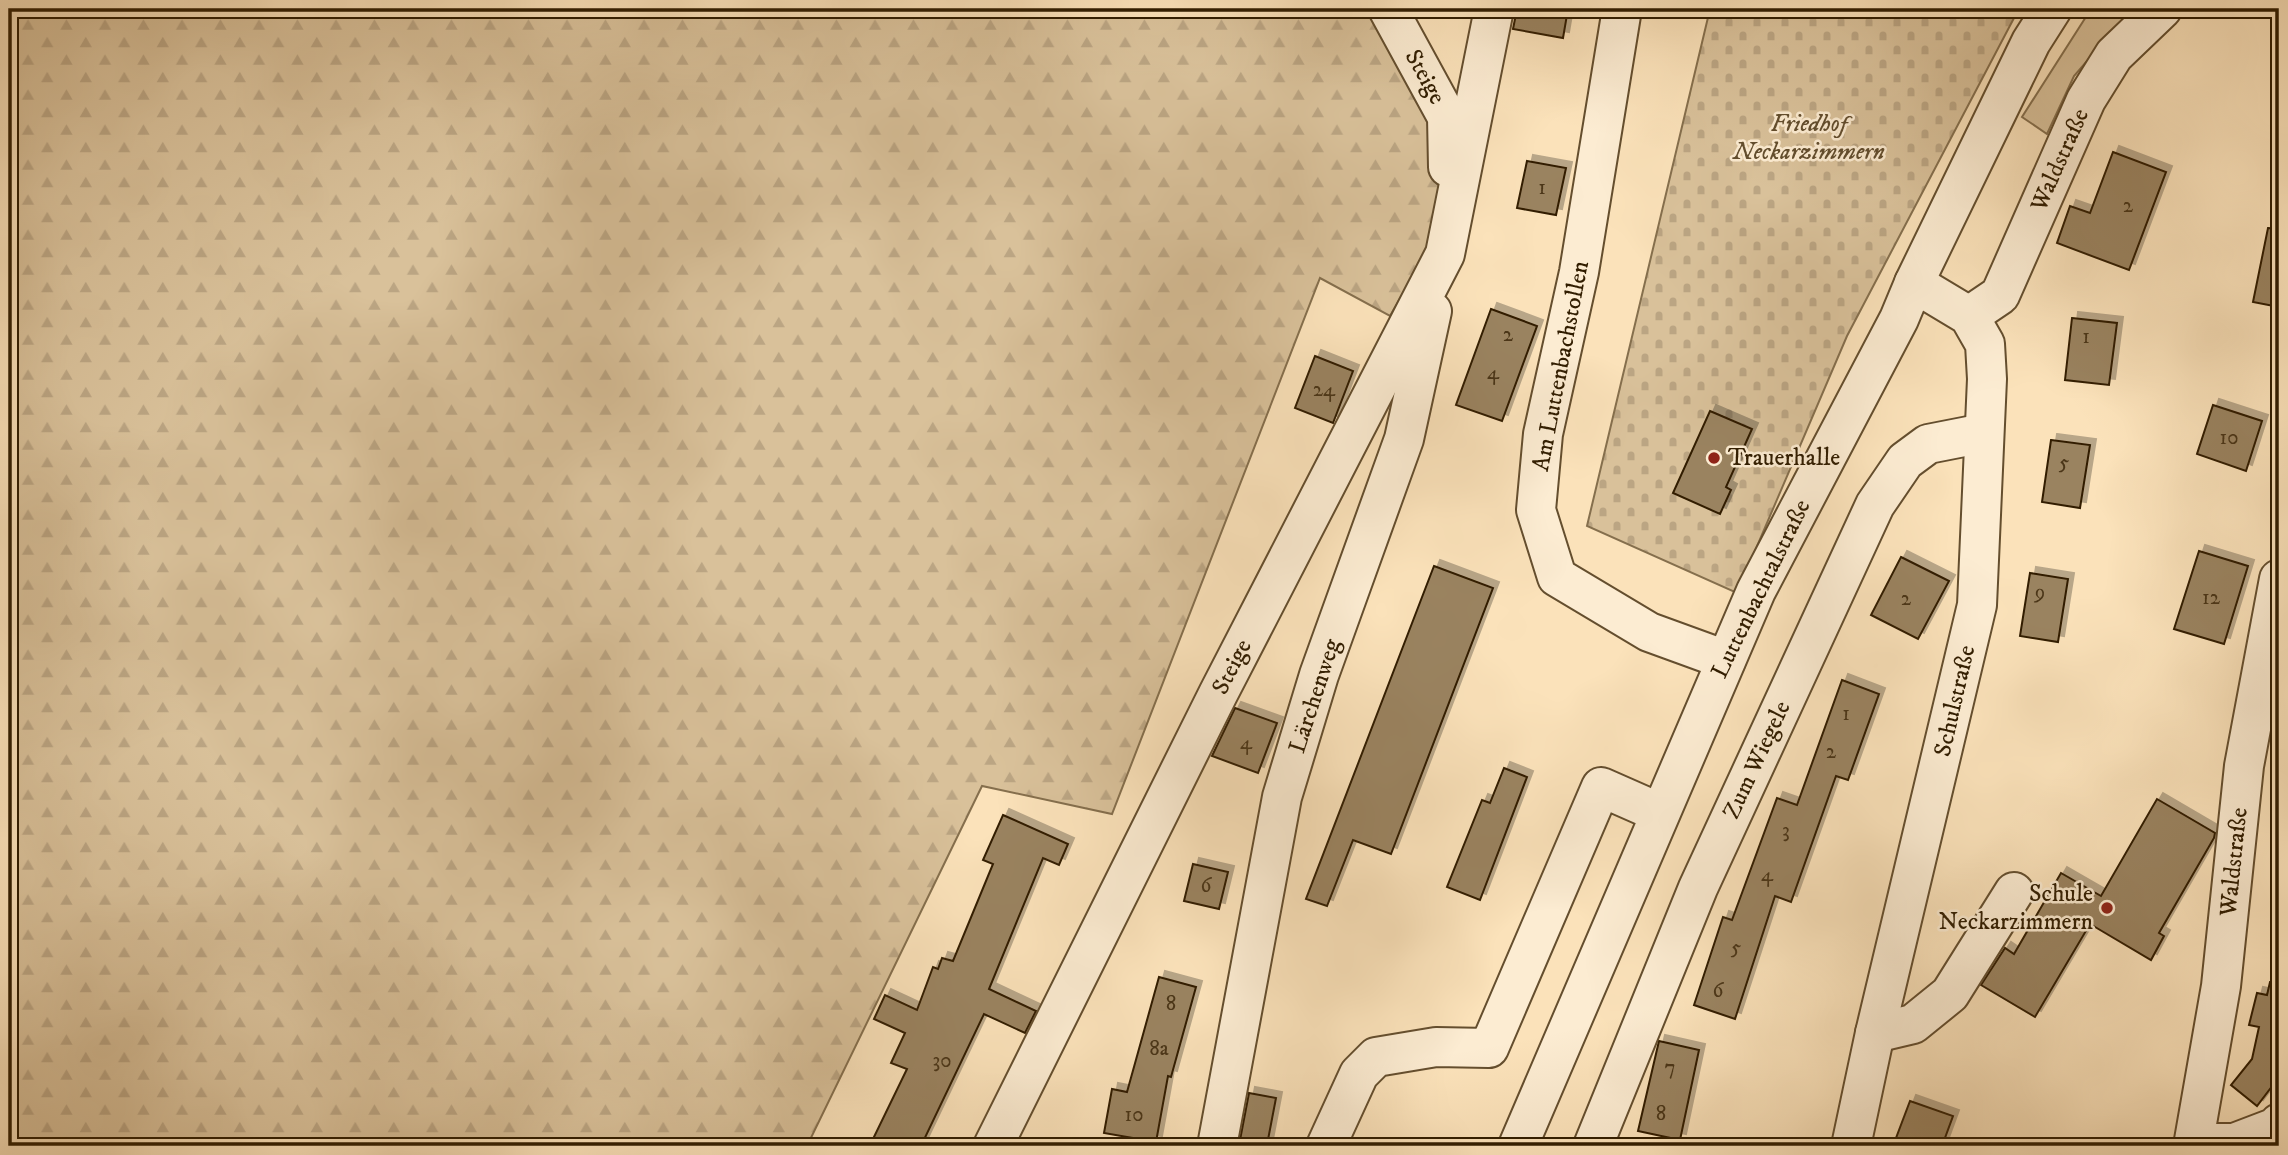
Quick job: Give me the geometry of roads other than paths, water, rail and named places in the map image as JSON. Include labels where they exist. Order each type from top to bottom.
[{"type":"street","name":"Steige","points":[[1388,9],[1447,117],[1448,175],[1460,184]]},
{"type":"street","name":"Steige","points":[[993,1146],[1218,694],[1445,254],[1494,9]]},
{"type":"street","name":"Am Luttenbachstollen","points":[[1622,9],[1579,272],[1543,434],[1536,510],[1557,577],[1648,632],[1726,660]]},
{"type":"street","name":"Luttenbachtalstraße","points":[[1518,1146],[1756,591],[1899,319],[2031,42],[2052,9]]},
{"type":"street","name":"Waldstraße","points":[[1969,316],[2000,295],[2087,100],[2114,55],[2162,9]]},
{"type":"street","name":"Lärchenweg","points":[[1217,1146],[1282,797],[1320,675],[1404,439],[1445,254]]},
{"type":"street","points":[[1914,283],[1969,316]]},
{"type":"street","name":"Schulstraße","points":[[1851,1146],[1875,1033],[1978,605],[1987,379],[1985,344],[1969,316]]},
{"type":"street","name":"Zum Wiegele","points":[[1593,1146],[1698,888],[1875,505],[1905,461],[1928,443],[1984,433]]},
{"type":"street","name":"Waldstraße","points":[[2196,1145],[2221,986],[2244,766],[2279,579]]},
{"type":"street","points":[[1326,1146],[1359,1074],[1376,1056],[1436,1047],[1489,1048],[1601,787],[1660,813]]},
{"type":"street","points":[[1875,1033],[1913,1024],[1950,994],[2014,892]]},
{"type":"street","points":[[2196,1145],[2234,1143],[2277,1127],[2279,1123]]},
{"type":"place","name":"Trauerhalle","points":[[1714,458]]},
{"type":"place","name":"Schule Neckarzimmern","points":[[2107,908]]},
{"type":"park label","name":"Friedhof Neckarzimmern","points":[[1809,138]]}]
